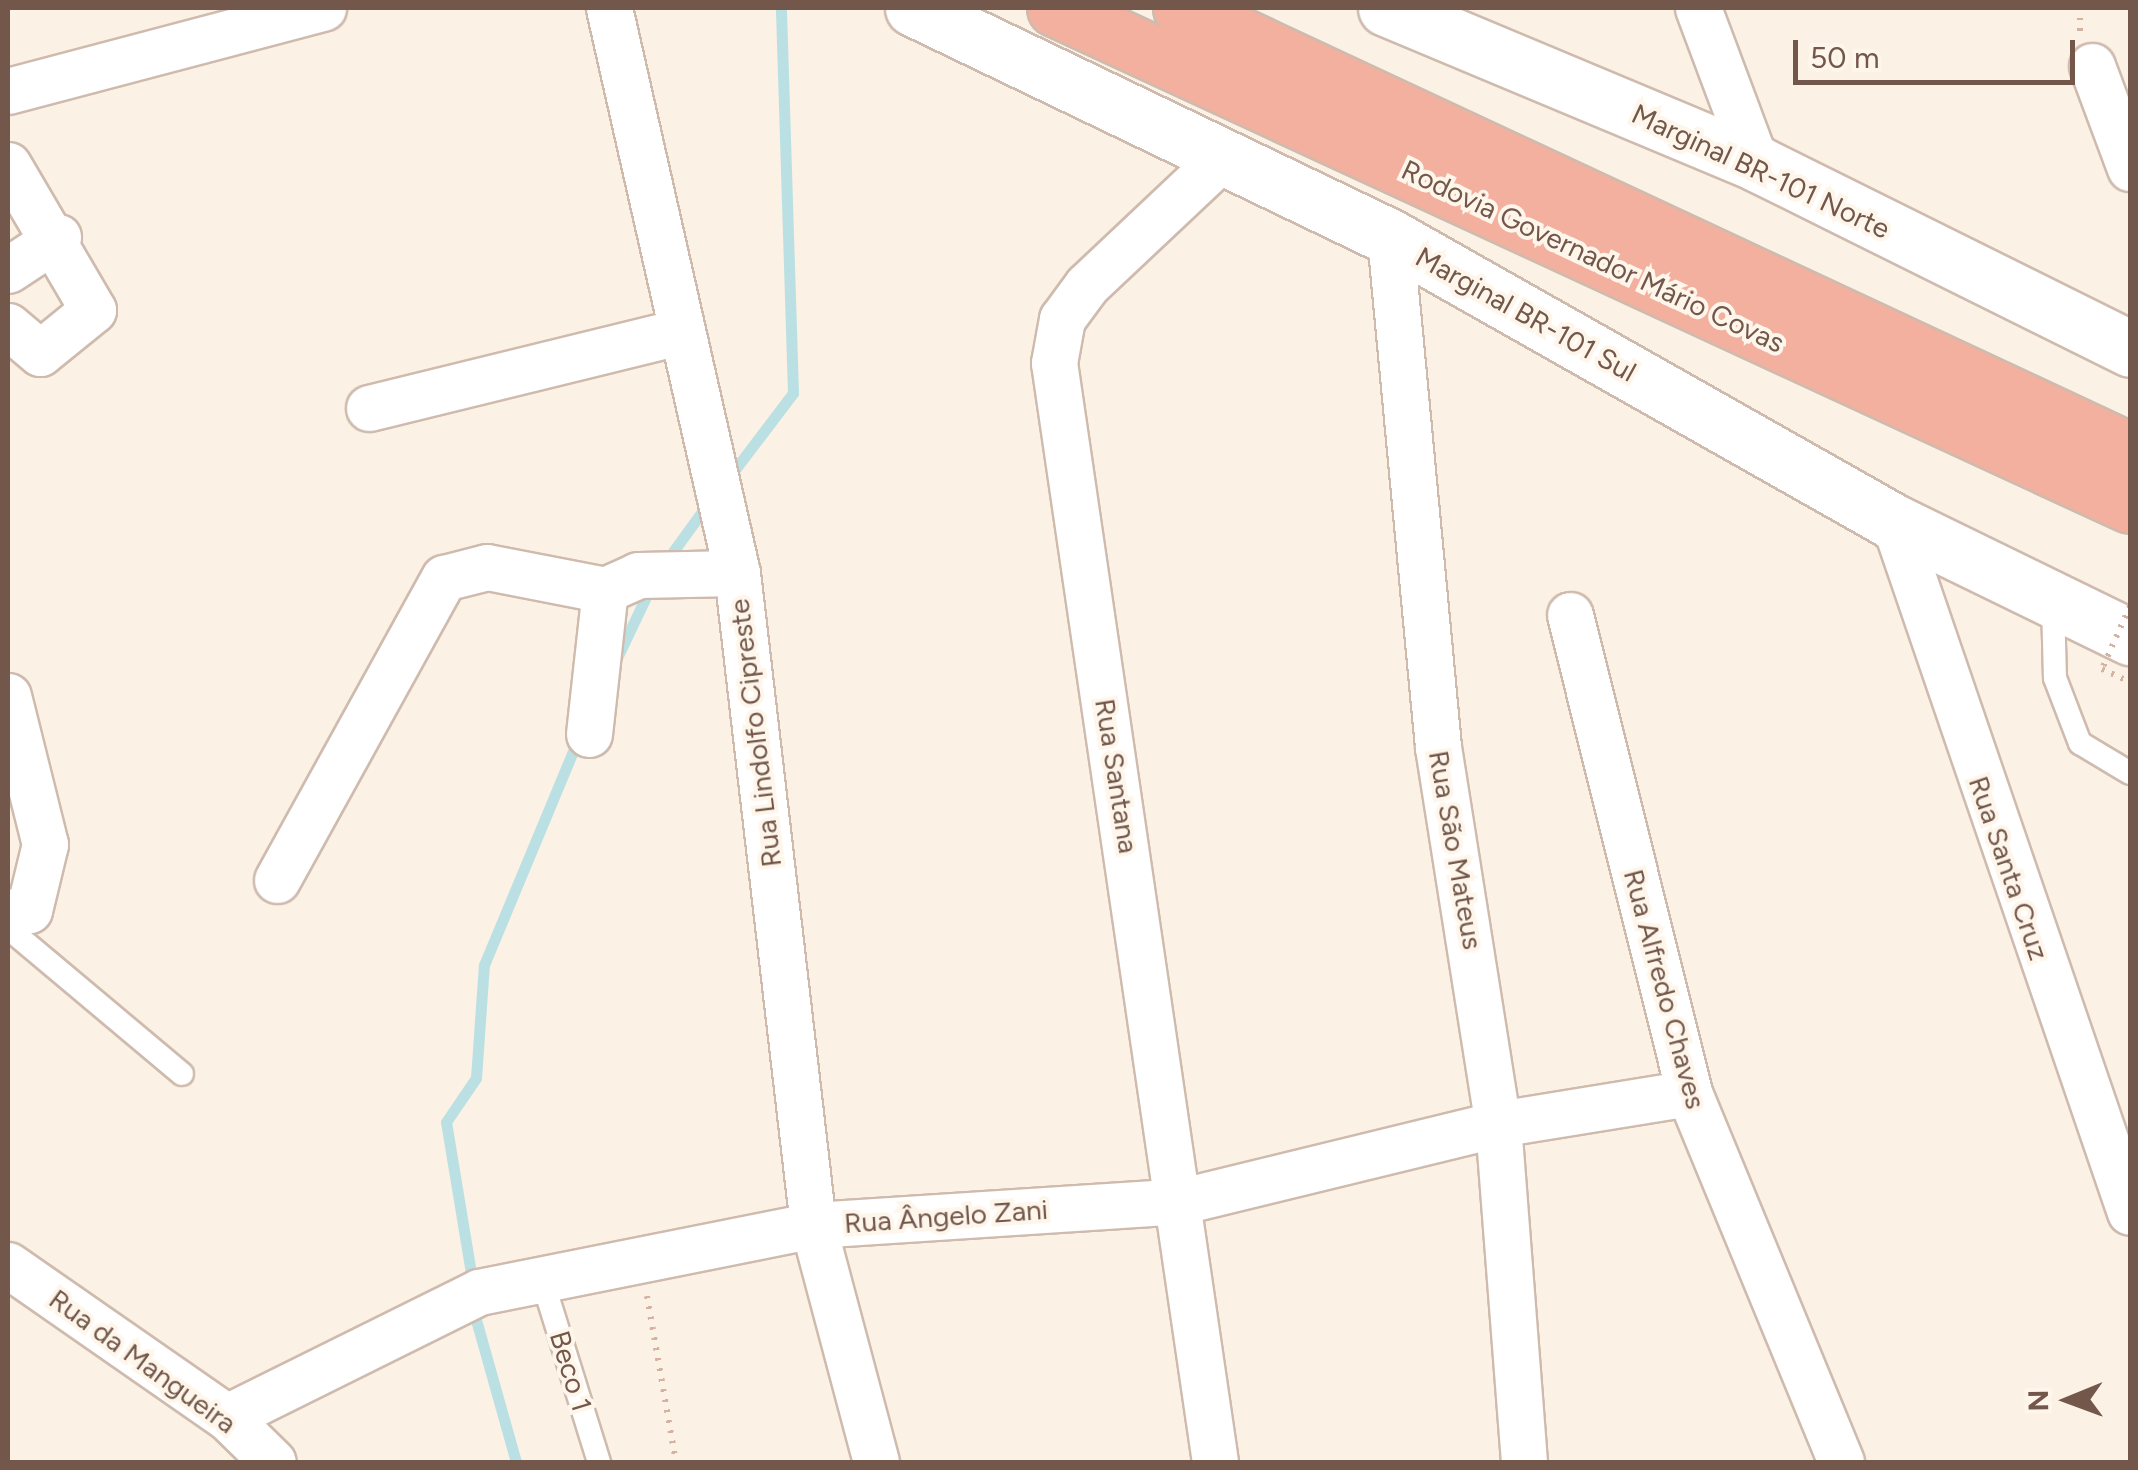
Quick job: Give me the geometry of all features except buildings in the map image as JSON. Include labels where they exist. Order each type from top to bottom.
[{"type":"highway","name":"Rodovia Governador Mário Covas","points":[[1054,8],[2130,505]]},
{"type":"highway","name":"Rodovia Governador Mário Covas","points":[[1180,8],[2130,450]]},
{"type":"main road","name":"Marginal BR-101 Sul","points":[[912,8],[1390,237],[1894,522],[2130,638]]},
{"type":"main road","name":"Marginal BR-101 Norte","points":[[1386,8],[1756,164],[2130,349]]},
{"type":"street","points":[[8,90],[323,8]]},
{"type":"street","name":"Rua Lindolfo Cipreste","points":[[609,8],[737,573],[813,1225],[876,1462]]},
{"type":"street","points":[[1698,8],[1756,164]]},
{"type":"street","points":[[2092,66],[2130,168]]},
{"type":"street","name":"Rua Santana","points":[[1215,1462],[1182,1201],[1054,364],[1062,320],[1087,285],[1224,156]]},
{"type":"street","points":[[8,165],[58,237],[93,310],[40,353],[8,326]]},
{"type":"street","points":[[8,270],[58,237]]},
{"type":"street","name":"Rua São Mateus","points":[[1390,237],[1438,748],[1498,1124],[1524,1462]]},
{"type":"street","points":[[369,408],[682,332]]},
{"type":"street","name":"Rua Santa Cruz","points":[[1894,522],[2130,1212]]},
{"type":"street","points":[[278,880],[444,578],[487,568],[605,590],[638,575],[737,573]]},
{"type":"street","points":[[589,734],[605,590]]},
{"type":"street","name":"Rua Alfredo Chaves","points":[[1570,616],[1688,1093],[1841,1462]]},
{"type":"street","points":[[8,696],[44,844],[15,916]]},
{"type":"street","name":"Rua Ângelo Zani","points":[[227,1417],[479,1292],[813,1225],[1182,1201],[1498,1124],[1688,1093]]},
{"type":"street","name":"Rua da Mangueira","points":[[8,1265],[227,1417],[273,1462]]},
{"type":"lane","points":[[2053,600],[2055,678],[2080,743],[2130,773]]},
{"type":"lane","points":[[15,916],[182,1074]]},
{"type":"lane","name":"Beco 1","points":[[542,1280],[599,1462]]},
{"type":"path","points":[[2130,606],[2102,669],[2130,682]]},
{"type":"path","points":[[641,1259],[676,1462]]},
{"type":"waterway","points":[[727,480],[793,393],[781,8]]},
{"type":"waterway","points":[[664,564],[709,502]]},
{"type":"waterway","points":[[615,662],[652,584]]},
{"type":"waterway","points":[[473,1285],[446,1122],[476,1078],[484,965],[579,737]]},
{"type":"waterway","points":[[473,1309],[516,1462]]}]
